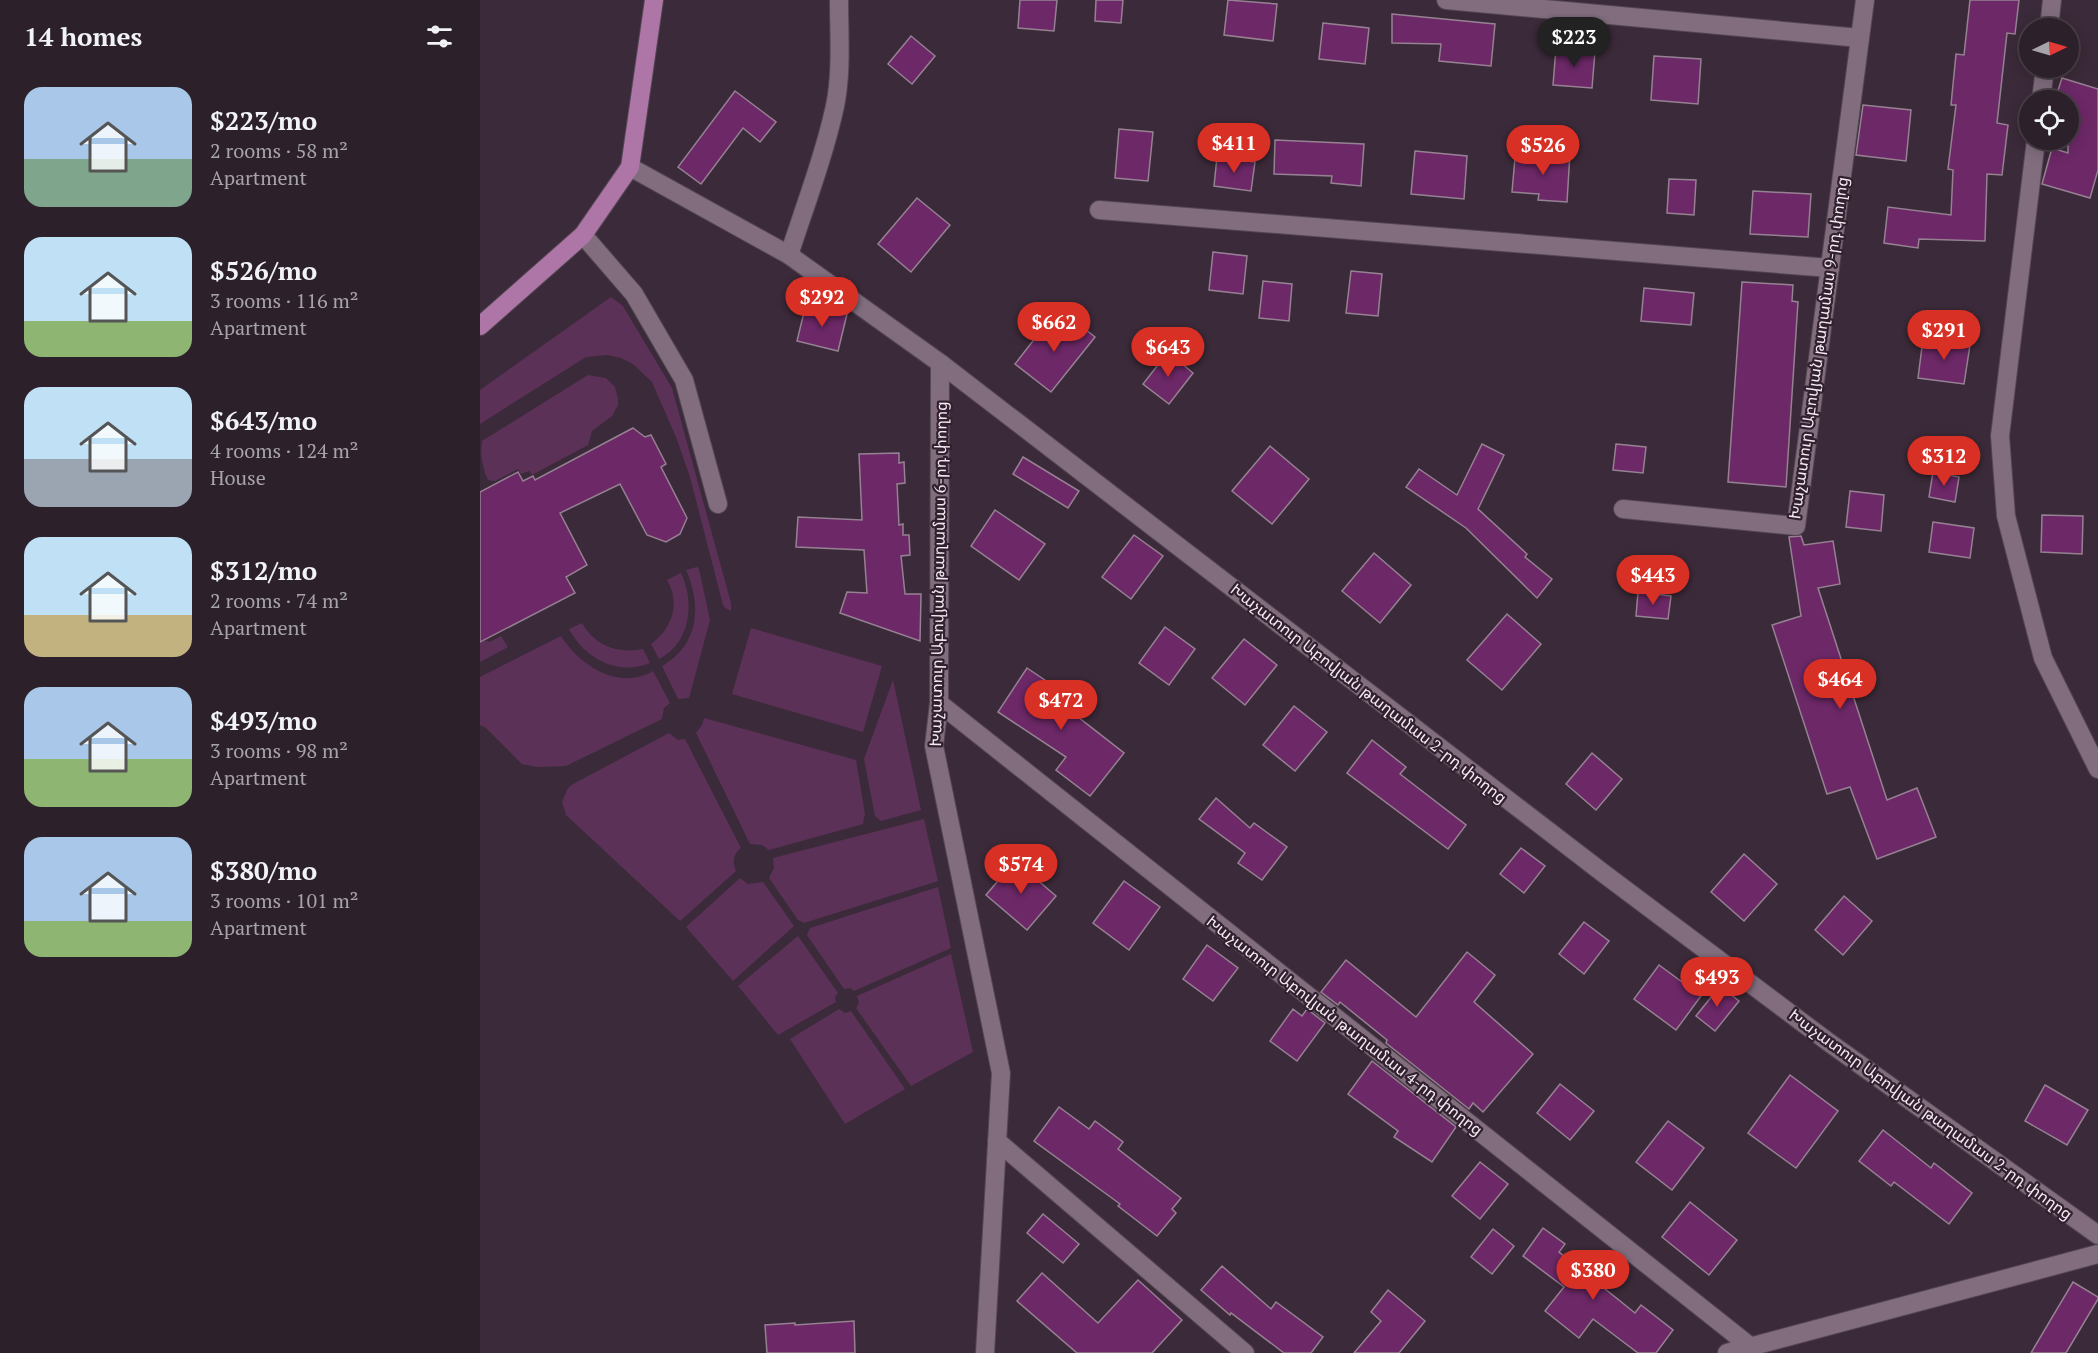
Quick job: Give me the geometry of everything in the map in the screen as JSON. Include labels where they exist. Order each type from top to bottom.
[{"type":"main road","points":[[480,326],[583,235],[630,167],[654,0]]},
{"type":"street","points":[[789,255],[836,104],[839,71],[839,0]]},
{"type":"street","points":[[1446,0],[1860,38]]},
{"type":"street","name":"Խաչատուր Աբովյան թաղամաս 9-րդ փողոց","points":[[1623,509],[1796,526],[1865,0]]},
{"type":"street","points":[[2050,18],[2052,0]]},
{"type":"street","points":[[2035,150],[2000,436],[2006,516],[2043,658],[2098,770]]},
{"type":"street","name":"Խաչատուր Աբովյան թաղամաս 2-րդ փողոց","points":[[630,167],[789,255],[940,363],[1612,880],[1827,1041],[2098,1235]]},
{"type":"street","points":[[1099,210],[1830,268]]},
{"type":"street","points":[[583,235],[634,294],[684,380],[718,504]]},
{"type":"street","name":"Խաչատուր Աբովյան թաղամաս 6-րդ փողոց","points":[[940,363],[939,703],[934,746],[1001,1073],[985,1353]]},
{"type":"street","name":"Խաչատուր Աբովյան թաղամաս 4-րդ փողոց","points":[[939,703],[1751,1347]]},
{"type":"street","points":[[997,1141],[1245,1353]]},
{"type":"street","points":[[1727,1353],[2098,1254]]},
{"type":"shaded area","points":[[611,297],[623,306],[672,388],[731,603],[731,611],[723,605],[690,477],[676,437],[652,382],[633,364],[607,355],[586,357],[480,424],[480,390]]},
{"type":"shaded area","points":[[588,375],[606,378],[615,387],[618,405],[612,416],[592,431],[588,445],[532,475],[529,471],[521,474],[518,469],[495,481],[488,480],[482,460],[482,441]]},
{"type":"shaded area","points":[[697,567],[710,620],[689,698],[678,699],[662,666],[684,647],[690,636],[695,611],[694,597],[686,570]]},
{"type":"shaded area","points":[[681,573],[688,596],[687,621],[678,643],[659,659],[651,644],[669,623],[674,607],[667,580]]},
{"type":"shaded area","points":[[582,623],[600,643],[616,649],[643,649],[650,663],[638,667],[615,666],[593,656],[576,640],[569,629]]},
{"type":"shaded area","points":[[751,628],[882,666],[863,732],[732,694]]},
{"type":"shaded area","points":[[501,636],[508,647],[480,662],[480,639],[490,642]]},
{"type":"shaded area","points":[[561,636],[589,666],[614,677],[640,676],[653,671],[670,703],[664,708],[662,719],[566,766],[537,767],[522,764],[486,728],[480,725],[480,677]]},
{"type":"shaded area","points":[[893,680],[921,810],[881,821],[875,816],[864,759]]},
{"type":"shaded area","points":[[704,718],[856,760],[865,814],[863,824],[769,850],[762,845],[750,844],[696,733]]},
{"type":"shaded area","points":[[669,733],[678,740],[685,739],[741,848],[734,858],[736,871],[680,921],[566,815],[562,802],[568,788],[573,784]]},
{"type":"shaded area","points":[[924,819],[938,881],[804,923],[798,920],[769,878],[774,868],[773,858]]},
{"type":"shaded area","points":[[740,878],[748,884],[763,882],[794,926],[733,981],[686,927]]},
{"type":"shaded area","points":[[938,887],[951,948],[854,991],[851,988],[844,989],[807,935],[810,928]]},
{"type":"shaded area","points":[[798,936],[838,993],[835,997],[836,1002],[778,1035],[738,986]]},
{"type":"shaded area","points":[[951,954],[973,1052],[911,1086],[856,1008],[859,1003],[857,996]]},
{"type":"shaded area","points":[[839,1009],[845,1013],[851,1011],[905,1089],[845,1124],[790,1039]]},
{"type":"building","points":[[1020,0],[1057,0],[1054,31],[1018,28]]},
{"type":"building","points":[[1096,0],[1123,0],[1121,23],[1095,21]]},
{"type":"building","points":[[1228,0],[1277,4],[1273,41],[1224,35]]},
{"type":"building","points":[[1970,0],[2019,0],[2015,34],[2007,33],[1997,123],[2008,125],[2002,175],[1987,174],[1985,241],[1919,239],[1918,248],[1884,243],[1888,207],[1951,215],[1953,170],[1948,169],[1956,105],[1951,105],[1956,54],[1964,55]]},
{"type":"building","points":[[1392,14],[1495,24],[1491,66],[1439,61],[1441,44],[1392,43]]},
{"type":"building","points":[[1323,23],[1369,28],[1365,64],[1319,59]]},
{"type":"building","points":[[911,36],[935,56],[912,84],[888,64]]},
{"type":"building","points":[[1556,48],[1595,51],[1592,88],[1553,85]]},
{"type":"building","points":[[1654,56],[1701,59],[1698,104],[1651,100]]},
{"type":"building","points":[[2062,78],[2098,89],[2098,170],[2090,198],[2042,184],[2051,150],[2068,153],[2068,150],[2079,150],[2079,90],[2058,90]]},
{"type":"building","points":[[735,91],[776,122],[760,142],[743,128],[701,184],[678,167]]},
{"type":"building","points":[[1863,105],[1911,110],[1906,161],[1856,155]]},
{"type":"building","points":[[1119,129],[1153,132],[1148,181],[1115,178]]},
{"type":"building","points":[[1275,140],[1364,144],[1361,186],[1331,183],[1332,176],[1274,174]]},
{"type":"building","points":[[1415,151],[1467,156],[1464,199],[1411,194]]},
{"type":"building","points":[[1541,151],[1570,153],[1567,202],[1538,200],[1539,194],[1512,192],[1515,158],[1541,160]]},
{"type":"building","points":[[1217,157],[1255,162],[1251,191],[1214,186]]},
{"type":"building","points":[[1669,179],[1696,180],[1694,215],[1667,213]]},
{"type":"building","points":[[1753,191],[1811,194],[1808,237],[1750,234]]},
{"type":"building","points":[[917,198],[950,225],[911,272],[878,244]]},
{"type":"building","points":[[1213,252],[1247,256],[1243,294],[1209,290]]},
{"type":"building","points":[[1351,271],[1382,274],[1378,316],[1346,313]]},
{"type":"building","points":[[1263,281],[1292,284],[1289,321],[1259,318]]},
{"type":"building","points":[[1742,282],[1793,285],[1792,301],[1798,302],[1786,487],[1728,482]]},
{"type":"building","points":[[1644,288],[1694,293],[1691,325],[1641,321]]},
{"type":"building","points":[[806,304],[847,314],[838,351],[797,341]]},
{"type":"building","points":[[1050,319],[1067,332],[1076,322],[1095,337],[1051,392],[1015,364]]},
{"type":"building","points":[[1923,339],[1970,345],[1964,384],[1918,378]]},
{"type":"building","points":[[1168,352],[1193,373],[1169,404],[1143,384]]},
{"type":"building","points":[[633,428],[645,437],[651,435],[666,464],[661,467],[687,518],[680,534],[666,542],[647,535],[620,484],[560,513],[587,565],[566,577],[575,593],[480,642],[480,492],[518,472],[523,481],[533,476],[535,480]]},
{"type":"building","points":[[1482,444],[1504,455],[1478,509],[1527,554],[1525,557],[1552,579],[1537,598],[1466,528],[1406,487],[1419,469],[1457,495]]},
{"type":"building","points":[[1616,444],[1646,447],[1643,473],[1613,470]]},
{"type":"building","points":[[1270,446],[1309,479],[1272,524],[1232,491]]},
{"type":"building","points":[[899,453],[899,463],[904,462],[905,483],[897,484],[899,525],[903,524],[903,535],[909,535],[910,555],[901,556],[905,594],[921,594],[920,641],[840,613],[847,592],[867,593],[864,550],[796,547],[798,517],[862,520],[859,454]]},
{"type":"building","points":[[1023,457],[1079,491],[1068,508],[1013,474]]},
{"type":"building","points":[[1933,472],[1959,477],[1955,502],[1929,497]]},
{"type":"building","points":[[1850,491],[1884,495],[1881,531],[1846,527]]},
{"type":"building","points":[[995,510],[1045,544],[1019,580],[971,546]]},
{"type":"building","points":[[2042,515],[2083,516],[2082,554],[2041,552]]},
{"type":"building","points":[[1933,522],[1974,528],[1970,558],[1929,552]]},
{"type":"building","points":[[1134,535],[1163,556],[1131,599],[1102,577]]},
{"type":"building","points":[[1801,536],[1804,545],[1833,541],[1840,584],[1818,588],[1887,800],[1917,788],[1936,837],[1877,859],[1850,787],[1827,794],[1772,625],[1801,616],[1789,537]]},
{"type":"building","points":[[1374,553],[1411,585],[1380,623],[1342,591]]},
{"type":"building","points":[[1638,592],[1671,596],[1668,619],[1636,616]]},
{"type":"building","points":[[1507,614],[1541,644],[1502,690],[1467,660]]},
{"type":"building","points":[[1165,627],[1195,649],[1169,685],[1139,663]]},
{"type":"building","points":[[1244,639],[1277,665],[1245,705],[1212,678]]},
{"type":"building","points":[[1027,668],[1070,697],[1064,706],[1124,753],[1090,796],[1056,770],[1066,757],[998,712]]},
{"type":"building","points":[[1294,706],[1327,732],[1295,771],[1263,745]]},
{"type":"building","points":[[1372,740],[1406,767],[1400,774],[1466,825],[1448,849],[1347,773]]},
{"type":"building","points":[[1592,753],[1622,779],[1596,810],[1566,784]]},
{"type":"building","points":[[1216,798],[1250,828],[1254,823],[1287,847],[1262,880],[1238,863],[1245,853],[1199,819]]},
{"type":"building","points":[[1521,848],[1545,866],[1524,893],[1500,874]]},
{"type":"building","points":[[1744,854],[1777,884],[1744,921],[1711,892]]},
{"type":"building","points":[[1015,861],[1056,896],[1027,930],[986,895]]},
{"type":"building","points":[[1124,881],[1160,907],[1129,950],[1093,923]]},
{"type":"building","points":[[1844,896],[1872,921],[1843,955],[1815,930]]},
{"type":"building","points":[[1584,922],[1609,941],[1584,974],[1559,954]]},
{"type":"building","points":[[1207,945],[1238,968],[1213,1001],[1183,979]]},
{"type":"building","points":[[1467,952],[1495,975],[1474,1002],[1533,1054],[1483,1112],[1473,1103],[1469,1109],[1386,1043],[1387,1040],[1340,1002],[1338,1005],[1321,992],[1346,960],[1416,1017]]},
{"type":"building","points":[[1659,965],[1701,996],[1676,1030],[1634,999]]},
{"type":"building","points":[[1720,986],[1739,1001],[1715,1031],[1696,1016]]},
{"type":"building","points":[[1293,1009],[1302,1016],[1307,1009],[1325,1023],[1297,1061],[1270,1041]]},
{"type":"building","points":[[1372,1061],[1456,1127],[1432,1162],[1394,1137],[1398,1131],[1348,1094]]},
{"type":"building","points":[[1790,1075],[1838,1111],[1796,1168],[1748,1133]]},
{"type":"building","points":[[1560,1084],[1594,1111],[1570,1140],[1537,1113]]},
{"type":"building","points":[[2045,1085],[2088,1110],[2067,1145],[2025,1121]]},
{"type":"building","points":[[1059,1107],[1089,1129],[1095,1121],[1123,1142],[1118,1149],[1181,1198],[1172,1209],[1176,1213],[1157,1236],[1118,1206],[1120,1204],[1034,1141]]},
{"type":"building","points":[[1668,1121],[1704,1148],[1672,1190],[1636,1162]]},
{"type":"building","points":[[1883,1130],[1931,1168],[1934,1163],[1972,1193],[1949,1224],[1894,1182],[1891,1186],[1859,1161]]},
{"type":"building","points":[[1480,1162],[1508,1184],[1480,1219],[1452,1196]]},
{"type":"building","points":[[1690,1202],[1737,1240],[1709,1275],[1662,1237]]},
{"type":"building","points":[[1043,1214],[1079,1244],[1063,1263],[1027,1233]]},
{"type":"building","points":[[1543,1228],[1565,1244],[1559,1252],[1635,1313],[1641,1305],[1673,1330],[1656,1353],[1638,1353],[1593,1319],[1579,1338],[1545,1311],[1564,1287],[1523,1256]]},
{"type":"building","points":[[1493,1229],[1514,1246],[1492,1274],[1471,1257]]},
{"type":"building","points":[[1222,1266],[1271,1309],[1276,1302],[1323,1337],[1311,1353],[1284,1353],[1231,1313],[1230,1315],[1201,1290]]},
{"type":"building","points":[[1042,1273],[1098,1323],[1138,1280],[1182,1320],[1152,1353],[1077,1353],[1017,1301]]},
{"type":"building","points":[[2073,1282],[2098,1299],[2066,1353],[2031,1353]]},
{"type":"building","points":[[1388,1290],[1425,1321],[1399,1353],[1354,1353],[1381,1321],[1371,1312]]},
{"type":"building","points":[[854,1321],[855,1353],[767,1353],[765,1325]]}]
